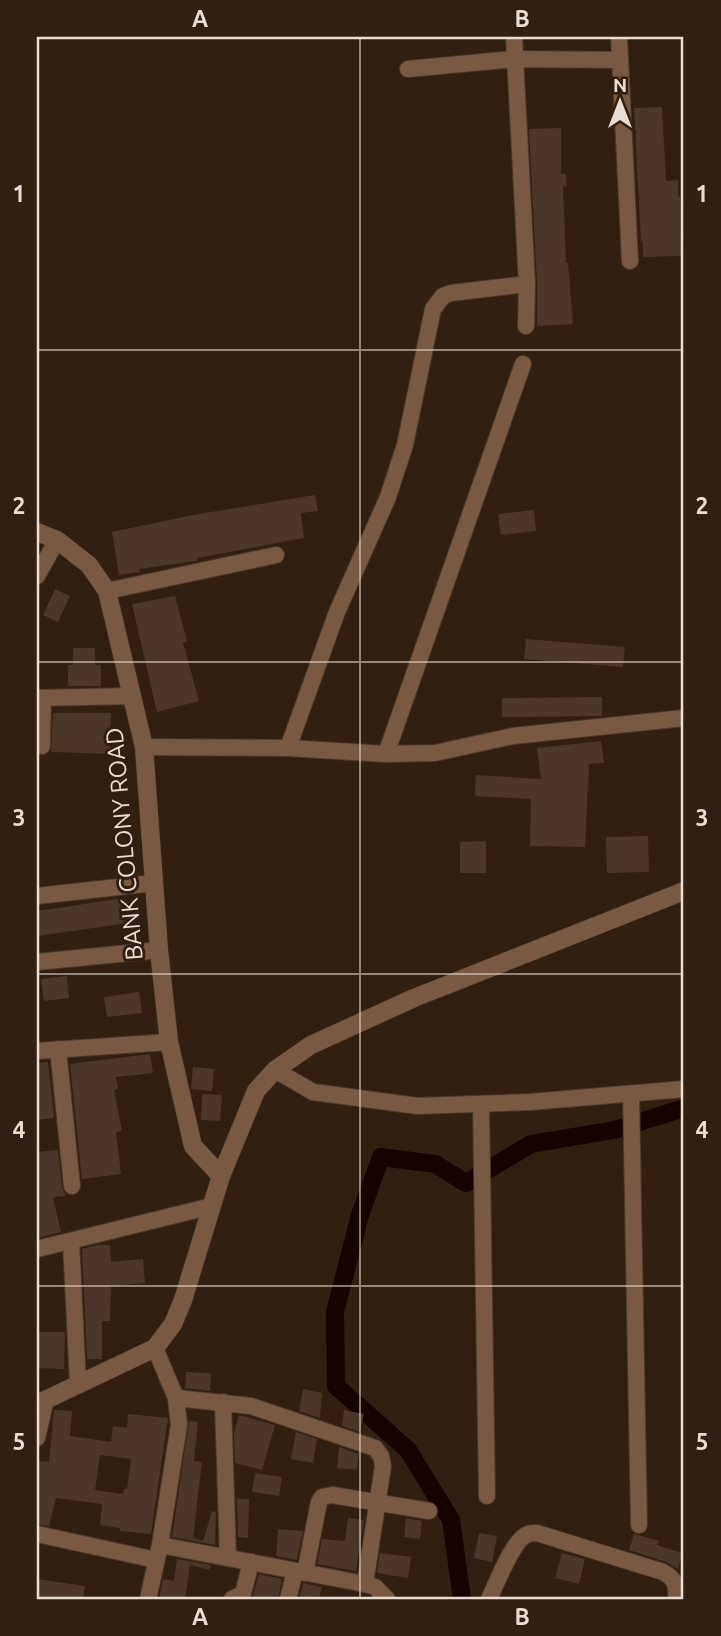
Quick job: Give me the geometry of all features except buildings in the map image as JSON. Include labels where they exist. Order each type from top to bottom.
[{"type":"street","points":[[514,37],[527,284],[526,326]]},
{"type":"street","points":[[619,37],[630,261]]},
{"type":"street","points":[[408,69],[514,59],[620,60]]},
{"type":"street","points":[[288,748],[337,612],[388,497],[405,445],[433,309],[437,301],[451,293],[527,284]]},
{"type":"street","points":[[386,754],[523,364]]},
{"type":"street","name":"BANK COLONY ROAD","points":[[37,532],[57,540],[89,565],[107,591],[144,747],[159,950],[169,1042],[193,1146],[221,1176]]},
{"type":"street","points":[[37,576],[57,540]]},
{"type":"street","points":[[107,591],[276,555]]},
{"type":"street","points":[[42,746],[40,698],[132,696]]},
{"type":"street","points":[[144,747],[435,753],[513,736],[684,718]]},
{"type":"street","points":[[37,896],[154,883]]},
{"type":"street","points":[[37,1438],[41,1402],[155,1348],[173,1324],[183,1300],[221,1176],[256,1091],[275,1070],[312,1045],[402,1004],[684,891]]},
{"type":"street","points":[[37,962],[159,950]]},
{"type":"street","points":[[37,1051],[169,1042]]},
{"type":"street","points":[[58,1049],[72,1186]]},
{"type":"street","points":[[275,1070],[313,1092],[418,1106],[530,1102],[684,1089]]},
{"type":"street","points":[[631,1094],[639,1525]]},
{"type":"street","points":[[481,1104],[487,1496]]},
{"type":"street","points":[[37,1249],[212,1206]]},
{"type":"street","points":[[71,1241],[78,1384]]},
{"type":"street","points":[[148,1599],[179,1425],[176,1398],[155,1348]]},
{"type":"street","points":[[176,1398],[251,1406],[375,1448],[383,1466],[366,1584]]},
{"type":"street","points":[[223,1402],[228,1558]]},
{"type":"street","points":[[288,1599],[300,1572],[318,1502],[322,1497],[332,1495],[429,1511]]},
{"type":"street","points":[[489,1599],[500,1572],[518,1545],[526,1535],[537,1533],[663,1572],[673,1577],[677,1587],[676,1599]]},
{"type":"street","points":[[37,1534],[158,1553],[251,1562],[366,1584],[375,1587],[387,1599]]},
{"type":"street","points":[[232,1599],[243,1594],[251,1562]]},
{"type":"waterway","points":[[462,1599],[451,1520],[408,1450],[336,1386],[335,1312],[360,1215],[381,1157],[435,1164],[466,1183],[531,1144],[614,1130],[684,1108]]}]
